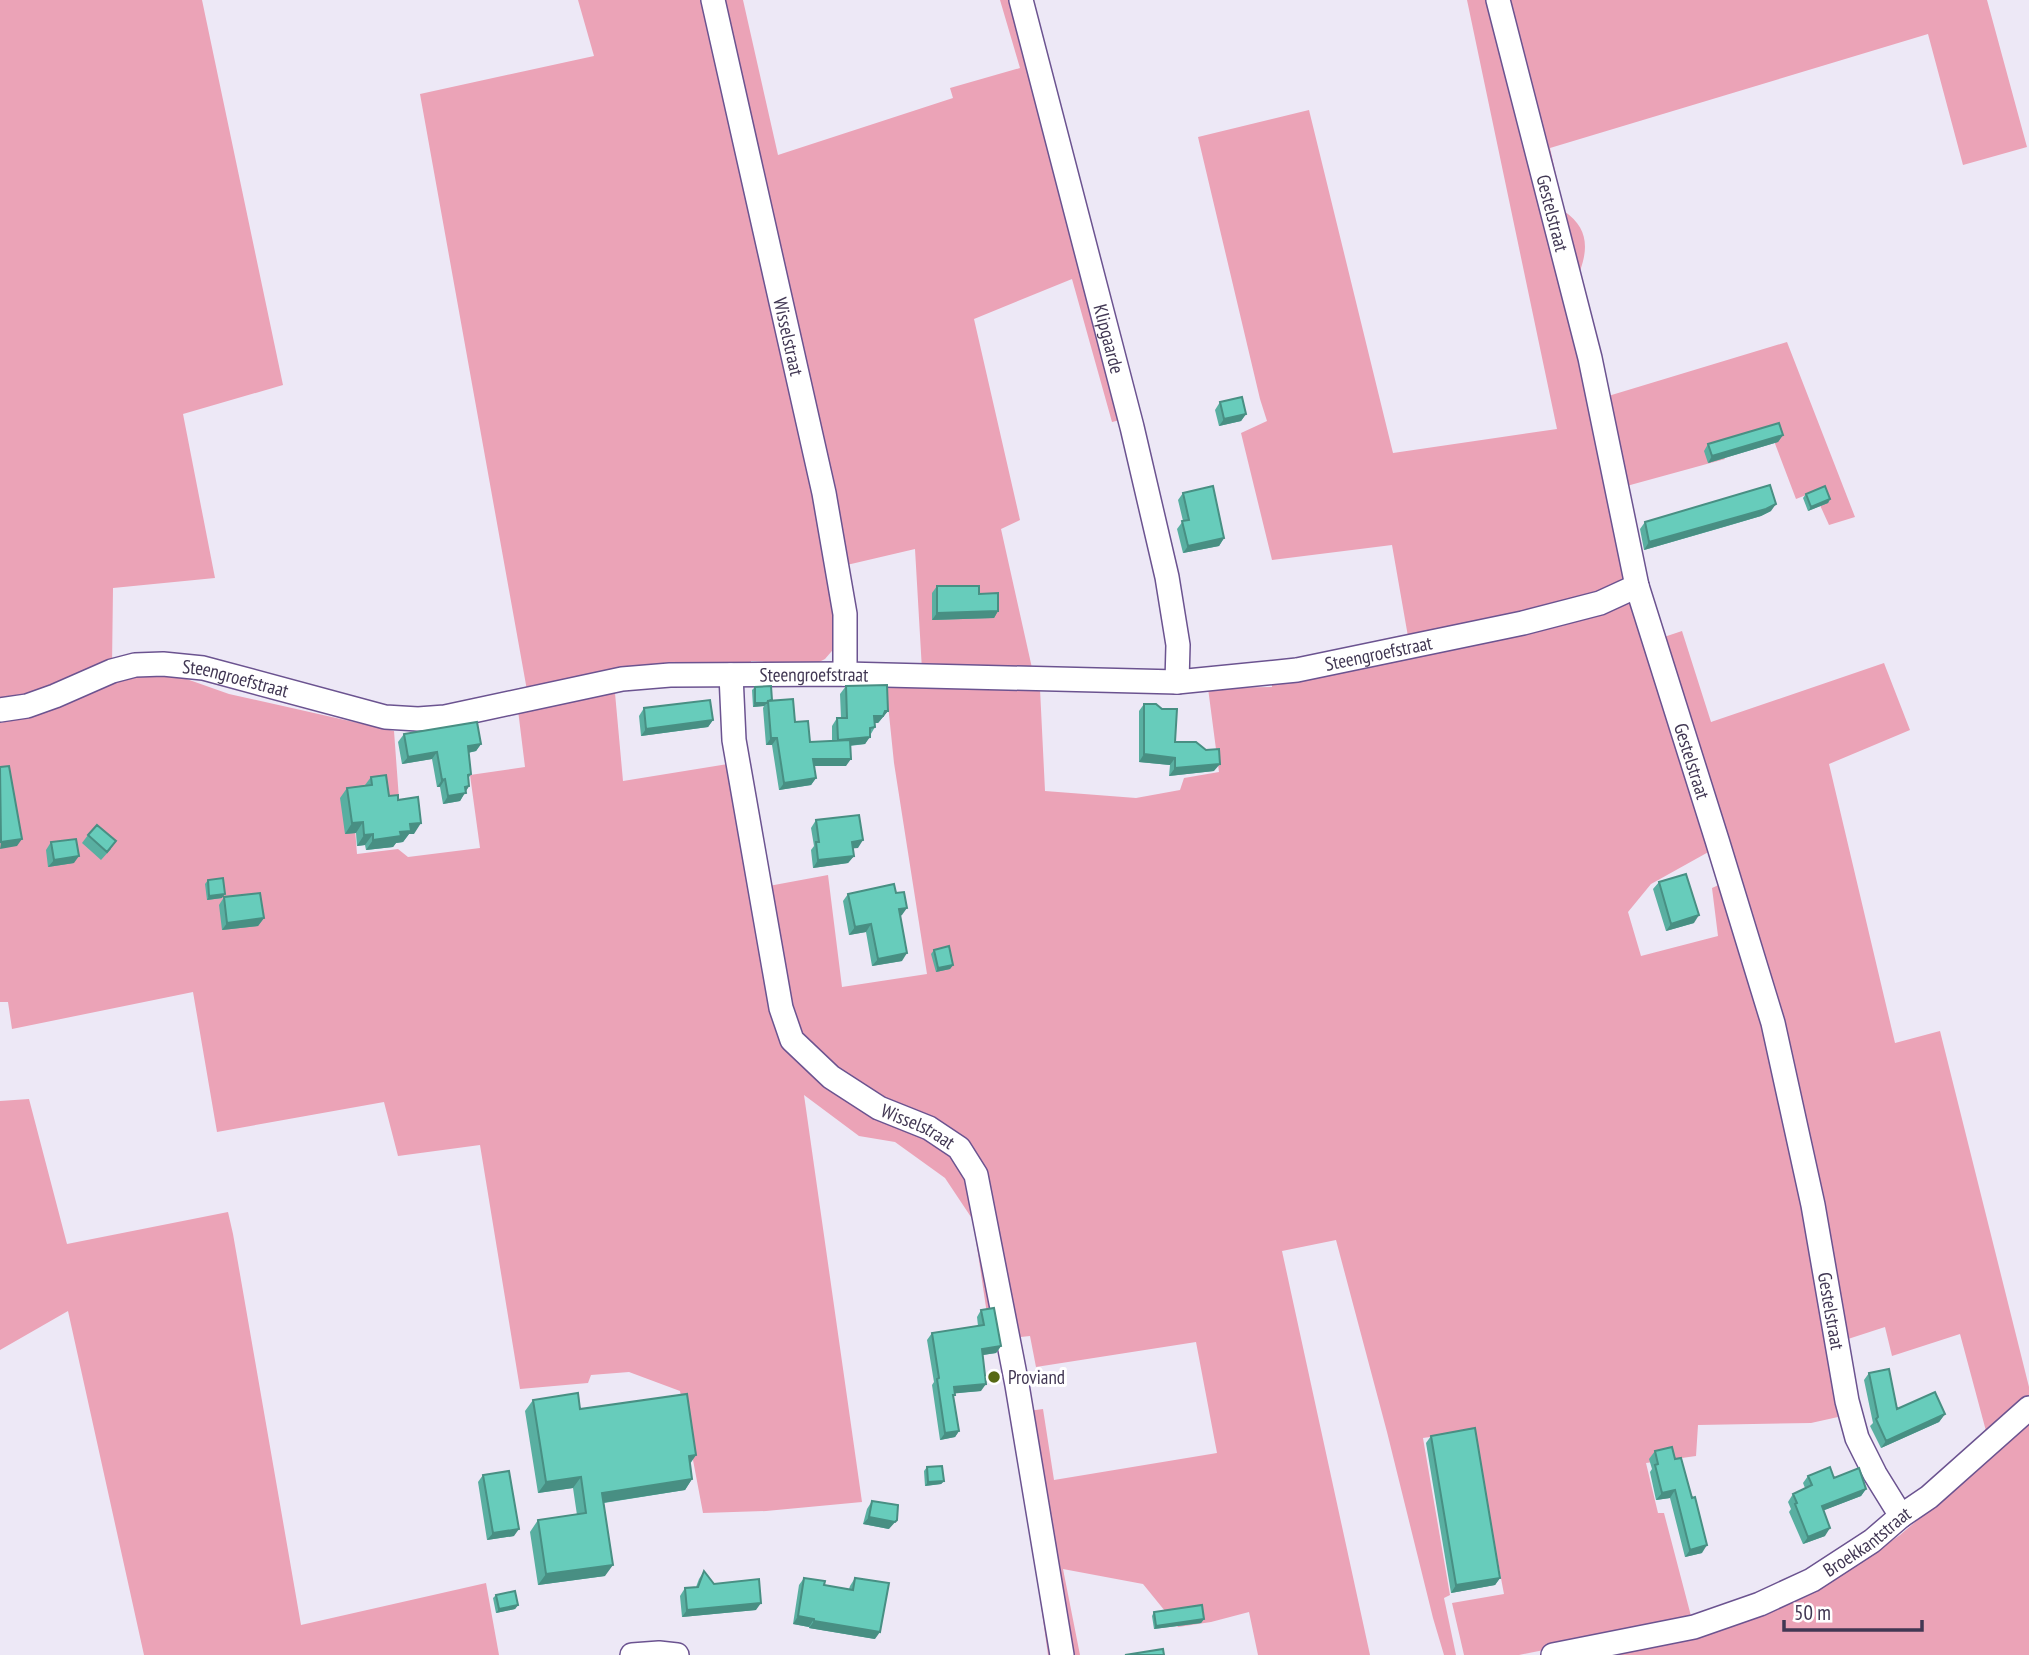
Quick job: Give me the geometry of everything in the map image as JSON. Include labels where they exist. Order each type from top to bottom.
[{"type":"street","name":"Wisselstraat","points":[[713,0],[824,493],[845,614],[845,674]]},
{"type":"street","name":"Klipgaarde","points":[[1021,0],[1132,427],[1167,577],[1178,645],[1177,682]]},
{"type":"street","name":"Gestelstraat","points":[[1498,0],[1590,358],[1637,586],[1773,1023],[1812,1205],[1847,1401],[1857,1438],[1901,1516]]},
{"type":"street","name":"Steengroefstraat","points":[[0,710],[27,706],[111,671],[135,665],[163,664],[202,668],[385,717],[418,719],[445,717],[622,679],[670,675],[845,674],[1177,682],[1297,670],[1402,649],[1600,603],[1637,586]]},
{"type":"street","name":"Wisselstraat","points":[[731,676],[734,740],[781,1008],[792,1041],[831,1077],[879,1108],[929,1128],[959,1148],[976,1175],[1017,1385],[1062,1655]]},
{"type":"street","name":"Broekkantstraat","points":[[1553,1655],[1694,1627],[1760,1604],[1812,1580],[1872,1541],[1929,1497],[2029,1408]]},
{"type":"street","points":[[632,1655],[677,1655]]},
{"type":"shaded area","points":[[0,0],[202,0],[283,385],[183,414],[215,578],[113,588],[112,666],[0,708]]},
{"type":"shaded area","points":[[578,0],[743,0],[778,155],[953,98],[950,88],[1020,68],[1000,0],[1030,0],[1138,416],[1112,422],[1072,279],[974,319],[1020,520],[1001,529],[1032,668],[922,670],[915,549],[833,566],[837,645],[825,659],[813,665],[751,661],[750,671],[528,696],[420,94],[594,56]]},
{"type":"shaded area","points":[[1467,0],[1987,0],[2027,147],[1963,165],[1928,34],[1550,148],[1564,211],[1582,230],[1585,245],[1580,271],[1563,276],[1712,850],[1651,884],[1628,912],[1641,956],[1718,936],[1712,888],[1723,883],[1767,1029],[1826,1331],[1838,1417],[1811,1423],[1698,1425],[1696,1456],[1646,1463],[1658,1513],[1664,1513],[1691,1616],[1519,1655],[1464,1655],[1452,1603],[1504,1594],[1473,1431],[1423,1438],[1450,1595],[1444,1598],[1456,1655],[1444,1655],[1336,1240],[1282,1251],[1370,1655],[1258,1655],[1249,1612],[1178,1627],[1143,1584],[1063,1569],[1080,1655],[1048,1655],[1014,1413],[1043,1409],[1054,1480],[1217,1453],[1196,1342],[1036,1367],[1030,1336],[1004,1339],[987,1314],[973,1220],[945,1178],[895,1142],[859,1136],[804,1095],[862,1502],[766,1511],[703,1513],[680,1391],[629,1372],[591,1375],[588,1383],[520,1389],[480,1145],[398,1156],[384,1102],[217,1132],[193,992],[12,1029],[8,1002],[0,1002],[0,723],[63,706],[134,675],[155,673],[178,676],[229,694],[394,731],[399,799],[353,804],[357,854],[398,849],[408,857],[480,848],[470,775],[525,767],[518,710],[615,693],[623,781],[734,763],[753,889],[828,875],[842,987],[927,974],[894,763],[886,685],[1040,689],[1045,791],[1136,798],[1180,790],[1184,778],[1219,772],[1208,688],[1272,687],[1272,676],[1410,648],[1392,545],[1272,560],[1241,433],[1267,421],[1198,137],[1309,110],[1393,453],[1557,429]]},
{"type":"shaded area","points":[[1787,342],[1855,517],[1829,525],[1814,492],[1796,499],[1771,433],[1722,447],[1725,459],[1623,487],[1605,397]]},
{"type":"shaded area","points":[[1682,631],[1711,722],[1884,663],[1910,730],[1829,764],[1895,1043],[1940,1031],[2029,1387],[2029,1395],[1986,1431],[1960,1334],[1892,1356],[1885,1327],[1848,1339],[1661,638]]},
{"type":"shaded area","points":[[29,1099],[67,1244],[228,1212],[301,1625],[486,1583],[499,1655],[144,1655],[68,1311],[0,1350],[0,1101]]},
{"type":"shaded area","points":[[2029,1424],[2029,1655],[1596,1655],[1801,1597],[1845,1573],[1900,1535]]},
{"type":"building","points":[[1242,397],[1246,414],[1224,419],[1220,402]]},
{"type":"building","points":[[1779,423],[1783,435],[1712,456],[1708,444]]},
{"type":"building","points":[[1770,485],[1776,504],[1766,509],[1649,542],[1645,522]]},
{"type":"building","points":[[1213,486],[1224,538],[1188,546],[1182,521],[1189,520],[1183,493]]},
{"type":"building","points":[[1825,486],[1830,499],[1811,507],[1806,494]]},
{"type":"building","points":[[937,586],[979,586],[979,594],[998,593],[998,611],[937,613]]},
{"type":"building","points":[[887,685],[888,711],[885,711],[883,716],[874,716],[875,727],[870,728],[870,737],[838,740],[837,718],[847,718],[846,686]]},
{"type":"building","points":[[771,686],[772,700],[755,703],[755,687]]},
{"type":"building","points":[[793,699],[795,722],[808,721],[810,742],[850,740],[851,759],[813,759],[816,778],[784,783],[777,738],[771,738],[768,701]]},
{"type":"building","points":[[710,700],[713,720],[646,729],[644,708]]},
{"type":"building","points":[[1144,704],[1156,704],[1162,709],[1177,709],[1175,742],[1196,742],[1206,750],[1219,749],[1220,764],[1175,768],[1175,758],[1144,754]]},
{"type":"building","points":[[477,722],[481,744],[468,746],[471,774],[468,775],[469,786],[465,787],[466,793],[448,796],[437,752],[408,757],[404,734]]},
{"type":"building","points":[[9,766],[22,839],[1,842],[0,767]]},
{"type":"building","points":[[386,775],[389,796],[398,795],[398,800],[418,797],[421,823],[410,824],[411,831],[400,832],[401,836],[373,840],[373,834],[364,835],[363,822],[352,823],[347,788],[372,785],[371,777]]},
{"type":"building","points":[[859,815],[863,840],[852,842],[854,856],[818,860],[816,820]]},
{"type":"building","points":[[97,825],[116,841],[107,852],[88,835]]},
{"type":"building","points":[[76,839],[79,856],[54,860],[51,842]]},
{"type":"building","points":[[1686,874],[1699,915],[1671,924],[1659,882]]},
{"type":"building","points":[[223,878],[225,894],[209,896],[208,880]]},
{"type":"building","points":[[894,884],[896,893],[904,892],[907,908],[899,909],[907,953],[878,959],[871,924],[855,927],[848,894]]},
{"type":"building","points":[[260,893],[264,918],[227,923],[224,897]]},
{"type":"building","points":[[949,946],[953,965],[938,968],[934,950]]},
{"type":"building","points":[[994,1308],[1001,1346],[982,1349],[986,1384],[954,1387],[959,1431],[945,1433],[932,1333],[984,1325],[981,1310]]},
{"type":"building","points":[[1889,1369],[1897,1409],[1935,1392],[1945,1414],[1886,1441],[1876,1419],[1878,1417],[1869,1373]]},
{"type":"building","points":[[578,1393],[580,1409],[687,1394],[696,1455],[689,1456],[692,1479],[602,1493],[613,1565],[546,1574],[538,1520],[586,1513],[581,1477],[546,1482],[533,1400]]},
{"type":"building","points":[[1475,1428],[1500,1578],[1456,1585],[1431,1436]]},
{"type":"building","points":[[1672,1447],[1675,1459],[1681,1458],[1692,1498],[1695,1497],[1707,1545],[1690,1550],[1675,1490],[1662,1493],[1655,1465],[1658,1464],[1655,1451]]},
{"type":"building","points":[[942,1466],[944,1481],[928,1482],[927,1467]]},
{"type":"building","points":[[1830,1467],[1834,1478],[1859,1468],[1866,1489],[1822,1506],[1830,1528],[1808,1537],[1793,1494],[1812,1485],[1808,1476]]},
{"type":"building","points":[[509,1471],[519,1529],[493,1533],[483,1475]]},
{"type":"building","points":[[872,1501],[898,1505],[897,1520],[895,1522],[869,1517]]},
{"type":"building","points":[[704,1571],[714,1584],[759,1579],[761,1603],[687,1610],[685,1588],[698,1587]]},
{"type":"building","points":[[804,1578],[853,1590],[855,1578],[889,1583],[880,1632],[798,1616]]},
{"type":"building","points":[[515,1591],[518,1605],[499,1609],[496,1595]]},
{"type":"building","points":[[1202,1605],[1204,1619],[1156,1626],[1154,1612]]},
{"type":"building","points":[[1163,1649],[1164,1655],[1125,1655]]},
{"type":"place","name":"Proviand","points":[[994,1377]]}]
